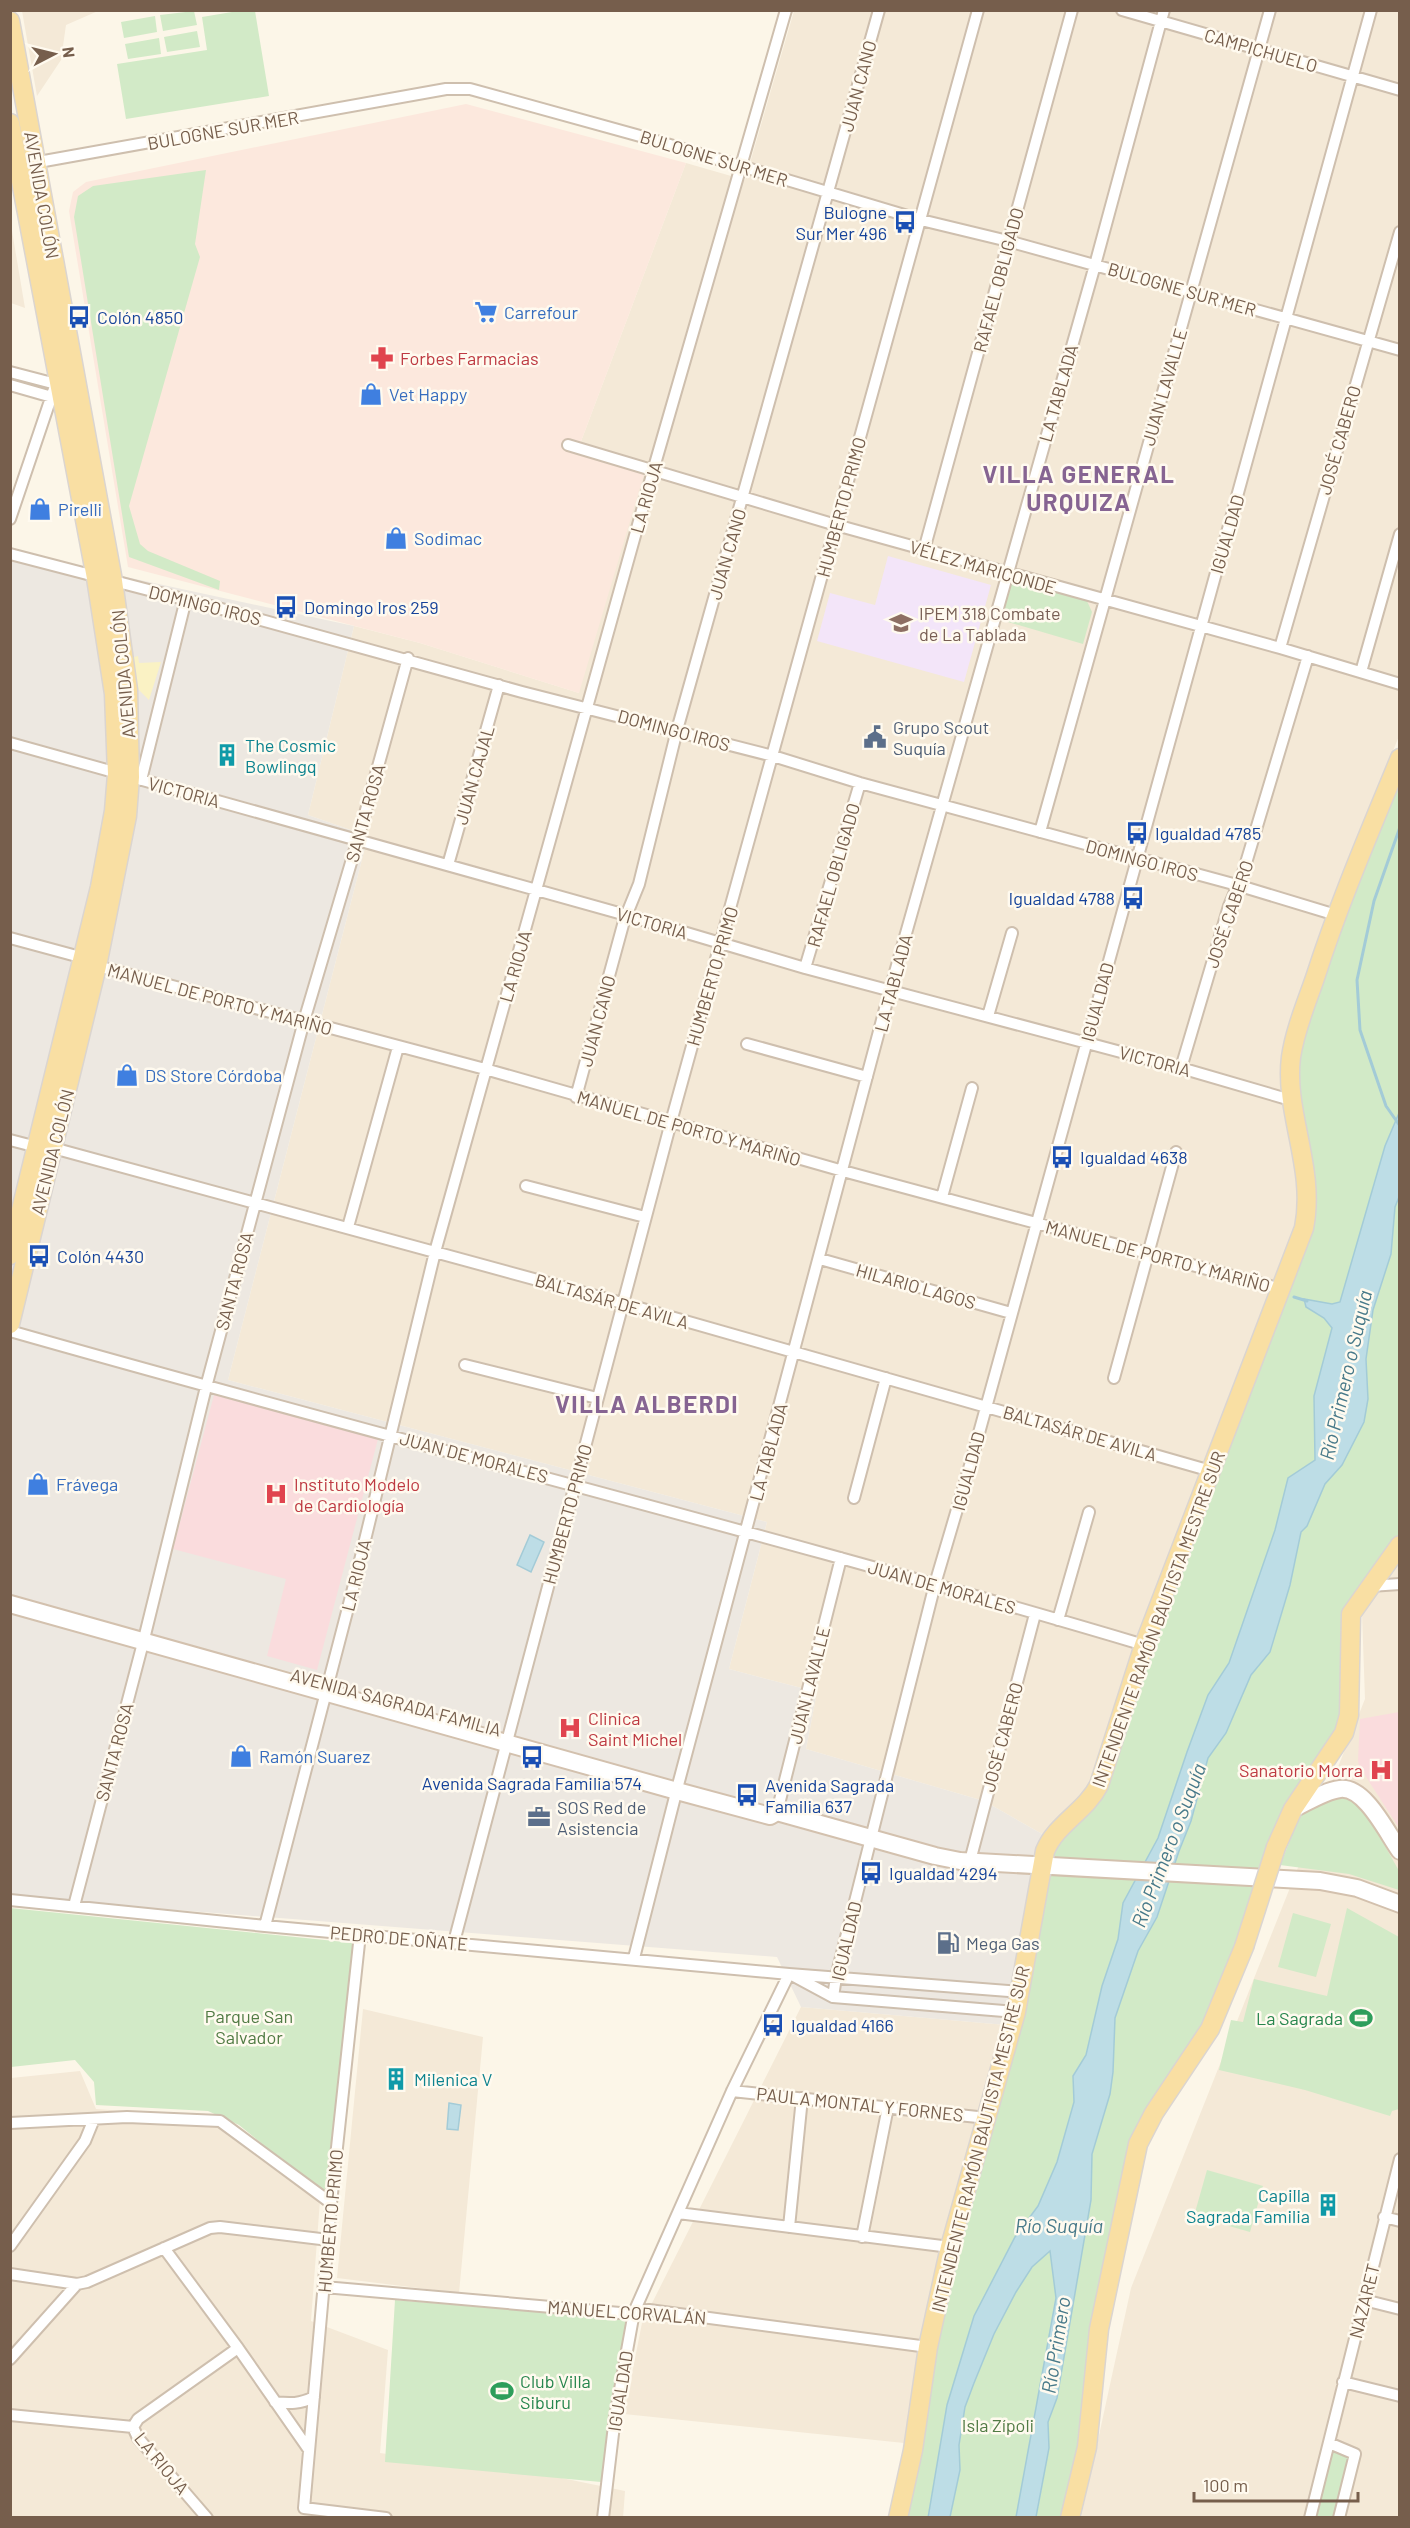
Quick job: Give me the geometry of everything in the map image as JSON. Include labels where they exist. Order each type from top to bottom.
[{"type":"main road","name":"AVENIDA COLÓN","points":[[10,21],[27,165],[57,380],[104,580]]},
{"type":"main road","name":"AVENIDA COLÓN","points":[[10,123],[27,165],[104,580],[114,694],[129,777],[102,876],[91,962],[45,1148],[10,1324]]},
{"type":"main road","name":"INTENDENTE RAMÓN BAUTISTA MESTRE SUR","points":[[898,2517],[913,2450],[928,2347],[950,2247],[1021,1992],[1045,1851],[1054,1834],[1093,1797],[1099,1785],[1144,1645],[1304,1228],[1308,1208],[1308,1187],[1290,1078],[1295,1039],[1336,915],[1400,758]]},
{"type":"main road","name":"AVENIDA COLÓN","points":[[10,1255],[45,1148]]},
{"type":"main road","points":[[1070,2517],[1087,2447],[1100,2329],[1138,2144],[1154,2113],[1210,2029],[1244,1947],[1276,1847],[1293,1809],[1340,1740],[1348,1723],[1351,1614],[1400,1545]]},
{"type":"main road","name":"AVENIDA SAGRADA FAMILIA","points":[[10,1603],[508,1737],[678,1785],[770,1815],[777,1812],[950,1859],[1246,1876],[1342,1885],[1400,1904]]},
{"type":"main road","points":[[1293,1809],[1329,1792],[1349,1789],[1357,1792],[1366,1801],[1400,1851]]},
{"type":"street","name":"LA RIOJA","points":[[265,1926],[356,1581],[435,1252],[653,471],[786,10]]},
{"type":"street","name":"JUAN CANO","points":[[576,1097],[626,915],[639,884],[677,730],[879,10]]},
{"type":"street","name":"HUMBERTO PRIMO","points":[[454,1942],[645,1217],[978,10]]},
{"type":"street","name":"RAFAEL OBLIGADO","points":[[924,550],[1072,10]]},
{"type":"street","name":"CAMPICHUELO","points":[[1122,10],[1163,16],[1259,50],[1400,90]]},
{"type":"street","name":"JUAN LAVALLE","points":[[1040,832],[1103,600],[1270,10]]},
{"type":"street","name":"IGUALDAD","points":[[833,1996],[935,1584],[1287,320],[1371,10]]},
{"type":"street","name":"LA TABLADA","points":[[634,1958],[890,990],[1163,16]]},
{"type":"street","name":"BULOGNE SUR MER","points":[[27,165],[456,88],[483,92],[640,136],[921,220],[1008,241],[1400,350]]},
{"type":"street","name":"JOSÉ CABERO","points":[[1280,648],[1400,232]]},
{"type":"street","points":[[10,372],[57,380],[10,519]]},
{"type":"street","points":[[10,385],[52,397]]},
{"type":"street","name":"VÉLEZ MARICONDE","points":[[568,445],[836,525],[1280,648],[1400,684]]},
{"type":"street","points":[[1361,672],[1400,534]]},
{"type":"street","name":"DOMINGO IROS","points":[[10,555],[186,599],[408,658],[499,685],[773,756],[860,783],[1237,885],[1336,915]]},
{"type":"street","points":[[129,777],[186,599]]},
{"type":"street","name":"JOSÉ CABERO","points":[[1181,1068],[1237,885],[1243,873],[1308,656]]},
{"type":"street","name":"SANTA ROSA","points":[[74,1906],[255,1202],[304,1021],[358,840],[408,658]]},
{"type":"street","name":"JUAN CAJAL","points":[[448,865],[499,685]]},
{"type":"street","name":"VICTORIA","points":[[10,743],[626,915],[805,968],[1181,1068],[1294,1101]]},
{"type":"street","name":"RAFAEL OBLIGADO","points":[[805,968],[860,783]]},
{"type":"street","points":[[988,1016],[1012,933]]},
{"type":"street","name":"MANUEL DE PORTO Y MARIÑO","points":[[10,938],[843,1171],[1281,1288]]},
{"type":"street","points":[[747,1044],[867,1077]]},
{"type":"street","points":[[348,1227],[398,1047]]},
{"type":"street","points":[[942,1197],[972,1088]]},
{"type":"street","name":"BALTASÁR DE AVILA","points":[[10,1140],[348,1227],[1211,1471]]},
{"type":"street","points":[[1114,1378],[1176,1152]]},
{"type":"street","points":[[526,1186],[645,1217]]},
{"type":"street","name":"HILARIO LAGOS","points":[[820,1259],[1011,1313]]},
{"type":"street","name":"JUAN DE MORALES","points":[[10,1331],[206,1387],[390,1434],[747,1531],[1144,1645]]},
{"type":"street","points":[[465,1365],[597,1398]]},
{"type":"street","points":[[854,1498],[886,1378]]},
{"type":"street","points":[[1058,1620],[1089,1512]]},
{"type":"street","name":"JUAN LAVALLE","points":[[777,1812],[841,1558]]},
{"type":"street","points":[[1370,1586],[1400,1584]]},
{"type":"street","name":"JOSÉ CABERO","points":[[970,1861],[1035,1614]]},
{"type":"street","name":"PEDRO DE OÑATE","points":[[10,1900],[789,1974],[1021,1992]]},
{"type":"street","name":"HUMBERTO PRIMO","points":[[360,1934],[331,2203],[304,2508],[386,2517]]},
{"type":"street","name":"IGUALDAD","points":[[603,2517],[615,2417],[634,2312],[732,2091],[789,1974]]},
{"type":"street","name":"PEDRO DE OÑATE","points":[[789,1974],[833,1996],[1016,2012]]},
{"type":"street","name":"PAULA MONTAL Y FORNES","points":[[732,2091],[987,2118]]},
{"type":"street","points":[[789,2227],[802,2098]]},
{"type":"street","points":[[862,2237],[888,2107]]},
{"type":"street","points":[[10,2123],[127,2117],[220,2121],[331,2203]]},
{"type":"street","points":[[10,2246],[84,2141],[93,2119]]},
{"type":"street","name":"NAZARET","points":[[1311,2517],[1400,2159]]},
{"type":"street","points":[[678,2213],[950,2247]]},
{"type":"street","points":[[1384,2217],[1400,2221]]},
{"type":"street","points":[[10,2274],[77,2284],[95,2280],[210,2228],[220,2227],[329,2240]]},
{"type":"street","points":[[164,2248],[238,2348],[309,2450]]},
{"type":"street","points":[[10,2359],[77,2284]]},
{"type":"street","name":"MANUEL CORVALÁN","points":[[324,2287],[620,2313],[649,2310],[928,2347]]},
{"type":"street","points":[[1364,2300],[1400,2309]]},
{"type":"street","name":"LA RIOJA","points":[[207,2517],[138,2438],[133,2427],[138,2419],[238,2348]]},
{"type":"street","points":[[1343,2382],[1400,2396]]},
{"type":"street","points":[[275,2402],[291,2404],[314,2397]]},
{"type":"street","points":[[10,2415],[133,2427]]},
{"type":"street","points":[[1329,2443],[1354,2454],[1339,2517]]},
{"type":"shaded area","points":[[22,11],[98,11],[66,25],[61,60],[37,96]]},
{"type":"shaded area","points":[[794,11],[1399,11],[1399,736],[1331,905],[1288,1042],[1300,1216],[1093,1793],[1044,1835],[984,1801],[806,1749],[817,1692],[729,1669],[767,1522],[228,1380],[368,836],[308,815],[354,626],[420,643],[579,693],[580,444],[686,163],[745,180]]},
{"type":"shaded area","points":[[466,104],[686,163],[580,444],[644,474],[579,693],[420,643],[128,567],[69,211],[73,192],[86,182]]},
{"type":"shaded area","points":[[11,225],[25,308],[11,303]]},
{"type":"shaded area","points":[[10,552],[354,626],[308,815],[368,836],[228,1380],[767,1522],[729,1669],[817,1692],[806,1749],[984,1801],[1044,1835],[1006,2025],[801,2007],[777,1957],[11,1897]]},
{"type":"shaded area","name":"IPEM 318 Combate de La Tablada","points":[[888,556],[991,585],[964,682],[817,641],[830,593],[875,605]]},
{"type":"shaded area","name":"Instituto Modelo de Cardiología","points":[[214,1395],[378,1439],[317,1670],[267,1656],[286,1579],[173,1549]]},
{"type":"shaded area","points":[[1399,1561],[1399,2517],[1081,2518],[1131,2288],[1365,1699],[1362,1614]]},
{"type":"shaded area","name":"Sanatorio Morra","points":[[1400,1712],[1399,1828],[1359,1766],[1358,1760],[1360,1719]]},
{"type":"shaded area","points":[[801,2007],[1006,2025],[944,2234],[920,2342],[904,2443],[624,2414],[642,2323]]},
{"type":"shaded area","points":[[363,2009],[483,2037],[459,2293],[337,2278]]},
{"type":"shaded area","points":[[80,2071],[96,2109],[206,2117],[320,2200],[311,2321],[388,2350],[380,2453],[552,2476],[625,2491],[623,2518],[11,2518],[11,2078]]},
{"type":"green space","points":[[244,10],[255,11],[269,96],[126,119],[117,64],[207,50],[202,17]]},
{"type":"green space","points":[[194,11],[197,25],[163,31],[160,15]]},
{"type":"green space","points":[[155,16],[157,32],[124,38],[121,22]]},
{"type":"green space","points":[[197,31],[200,47],[167,52],[164,37]]},
{"type":"green space","points":[[159,38],[161,54],[128,59],[125,44]]},
{"type":"green space","points":[[206,170],[195,244],[200,257],[129,506],[140,544],[148,551],[220,581],[219,590],[129,557],[74,217],[78,196],[93,186]]},
{"type":"green space","points":[[1017,581],[1087,601],[1092,612],[1083,644],[998,619],[1008,585]]},
{"type":"green space","points":[[1399,758],[1399,1113],[1385,1146],[1340,1303],[1304,1300],[1306,1307],[1324,1318],[1332,1328],[1314,1396],[1315,1460],[1288,1478],[1275,1530],[1229,1663],[1208,1695],[1158,1838],[1123,1903],[1118,1939],[1102,1986],[1086,2055],[1073,2076],[1074,2102],[1057,2162],[1038,2206],[1015,2237],[999,2267],[947,2405],[928,2517],[899,2518],[922,2395],[1016,2012],[1045,1851],[1086,1804],[1304,1228],[1291,1056]]},
{"type":"green space","points":[[1399,1197],[1399,1545],[1353,1609],[1349,1715],[1276,1847],[1262,1861],[1218,2012],[1146,2127],[1070,2517],[1036,2518],[1049,2448],[1048,2422],[1057,2398],[1091,2200],[1092,2154],[1110,2094],[1115,2018],[1138,1951],[1157,1917],[1191,1821],[1208,1758],[1226,1733],[1251,1675],[1270,1652],[1290,1585],[1301,1532],[1307,1526],[1325,1484],[1342,1465],[1368,1399],[1366,1359],[1373,1310],[1391,1254],[1395,1207]]},
{"type":"green space","points":[[1338,1795],[1354,1798],[1365,1810],[1399,1871],[1399,1890],[1349,1874],[1280,1865],[1301,1813]]},
{"type":"green space","name":"Parque San Salvador","points":[[10,1908],[354,1943],[325,2195],[239,2125],[208,2111],[96,2105],[94,2082],[75,2060],[11,2067]]},
{"type":"green space","name":"La Sagrada","points":[[1347,1908],[1399,1937],[1399,2109],[1392,2111],[1390,2116],[1305,2090],[1219,2070],[1231,2020],[1243,2022],[1254,1979],[1327,1996]]},
{"type":"green space","points":[[1293,1913],[1331,1924],[1316,1977],[1278,1967]]},
{"type":"green space","points":[[1207,2170],[1263,2186],[1250,2232],[1194,2216]]},
{"type":"green space","name":"Isla Zípoli","points":[[1050,2251],[1056,2298],[1016,2517],[950,2518],[960,2470],[959,2445],[965,2407],[994,2334],[1016,2292],[1032,2267]]},
{"type":"green space","name":"Club Villa Siburu","points":[[395,2300],[627,2319],[601,2482],[385,2462]]},
{"type":"green space","points":[[1333,2449],[1346,2452],[1350,2458],[1335,2517],[1317,2518]]},
{"type":"sand","points":[[138,656],[139,663],[161,662],[149,700],[135,686],[131,658]]},
{"type":"water","name":"Río Suquía","points":[[1399,1113],[1399,1197],[1395,1207],[1391,1254],[1373,1310],[1366,1359],[1368,1399],[1364,1422],[1342,1465],[1325,1484],[1307,1526],[1301,1532],[1290,1585],[1270,1652],[1251,1675],[1226,1733],[1208,1758],[1191,1821],[1157,1917],[1138,1951],[1115,2018],[1110,2094],[1092,2154],[1091,2200],[1057,2398],[1048,2422],[1049,2448],[1036,2517],[1016,2517],[1056,2298],[1050,2251],[1032,2267],[1016,2292],[994,2334],[974,2383],[965,2407],[959,2445],[960,2470],[950,2517],[928,2518],[947,2405],[974,2316],[1015,2237],[1038,2206],[1057,2162],[1074,2102],[1073,2076],[1086,2055],[1102,1986],[1118,1939],[1123,1903],[1158,1838],[1208,1695],[1229,1663],[1275,1530],[1288,1478],[1315,1460],[1314,1396],[1332,1328],[1324,1318],[1306,1307],[1304,1299],[1332,1304],[1340,1302],[1385,1146]]},
{"type":"water","points":[[530,1535],[544,1542],[531,1572],[517,1565]]},
{"type":"water","points":[[449,2103],[461,2105],[458,2130],[447,2129]]},
{"type":"waterway","points":[[1400,827],[1374,901],[1357,980],[1360,1030],[1386,1106],[1400,1126]]},
{"type":"waterway","points":[[1294,1297],[1307,1301]]},
{"type":"place","name":"Bulogne Sur Mer 496","points":[[905,222]]},
{"type":"place","name":"Carrefour","points":[[486,312]]},
{"type":"place","name":"Colón 4850","points":[[79,317]]},
{"type":"place","name":"Forbes Farmacias","points":[[382,358]]},
{"type":"place","name":"Vet Happy","points":[[371,394]]},
{"type":"place","name":"Pirelli","points":[[40,509]]},
{"type":"place","name":"Sodimac","points":[[396,538]]},
{"type":"place","name":"Domingo Iros 259","points":[[286,607]]},
{"type":"place","name":"IPEM 318 Combate de La Tablada","points":[[901,623]]},
{"type":"place","name":"Grupo Scout Suquía","points":[[875,737]]},
{"type":"place","name":"The Cosmic Bowlingq","points":[[227,755]]},
{"type":"place","name":"Igualdad 4785","points":[[1137,833]]},
{"type":"place","name":"Igualdad 4788","points":[[1133,898]]},
{"type":"place","name":"DS Store Córdoba","points":[[127,1075]]},
{"type":"place","name":"Igualdad 4638","points":[[1062,1157]]},
{"type":"place","name":"Colón 4430","points":[[39,1256]]},
{"type":"place","name":"Frávega","points":[[38,1484]]},
{"type":"place","name":"Instituto Modelo de Cardiología","points":[[276,1494]]},
{"type":"place","name":"Clinica Saint Michel","points":[[570,1728]]},
{"type":"place","name":"Ramón Suarez","points":[[241,1756]]},
{"type":"place","name":"Avenida Sagrada Familia 574","points":[[532,1757]]},
{"type":"place","name":"Sanatorio Morra","points":[[1381,1770]]},
{"type":"place","name":"Avenida Sagrada Familia 637","points":[[747,1795]]},
{"type":"place","name":"SOS Red de Asistencia","points":[[539,1817]]},
{"type":"place","name":"Igualdad 4294","points":[[871,1873]]},
{"type":"place","name":"Mega Gas","points":[[948,1943]]},
{"type":"place","name":"La Sagrada","points":[[1361,2018]]},
{"type":"place","name":"Igualdad 4166","points":[[773,2025]]},
{"type":"place","name":"Milenica V","points":[[396,2079]]},
{"type":"place","name":"Capilla Sagrada Familia","points":[[1328,2205]]},
{"type":"place","name":"Club Villa Siburu","points":[[502,2391]]},
{"type":"district","name":"VILLA GENERAL URQUIZA","points":[[1079,487]]},
{"type":"district","name":"VILLA ALBERDI","points":[[647,1403]]},
{"type":"water label","name":"Río Primero o Suquía","points":[[1345,1375]]},
{"type":"water label","name":"Río Primero o Suquía","points":[[1168,1845]]},
{"type":"water label","name":"Río Primero","points":[[1055,2345]]}]
